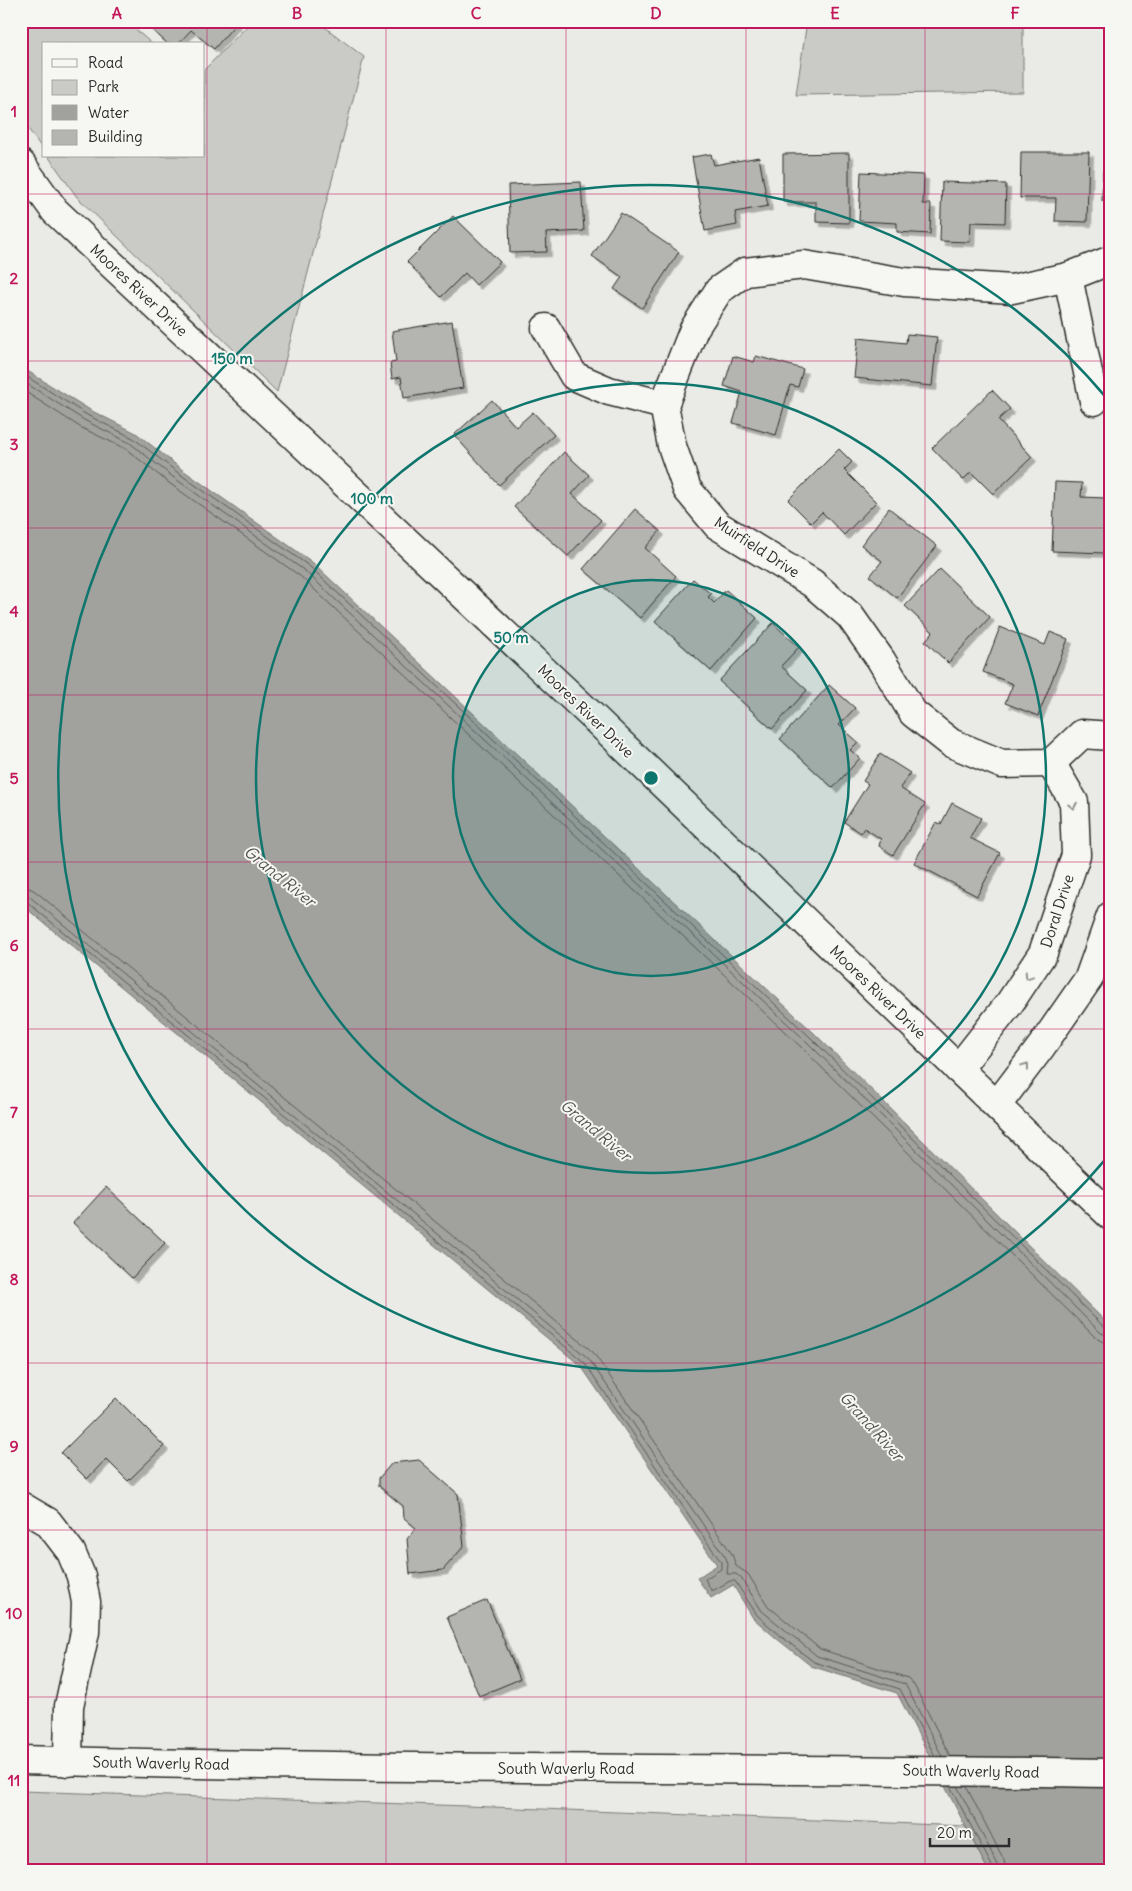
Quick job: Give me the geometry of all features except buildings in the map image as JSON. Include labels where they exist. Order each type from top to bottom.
[{"type":"street","name":"Moores River Drive","points":[[21,164],[55,211],[589,713],[1111,1216]]},
{"type":"street","points":[[546,328],[574,376],[609,390],[664,405],[694,329],[719,290],[745,272],[804,265],[904,282],[1012,289],[1068,277],[1111,260]]},
{"type":"street","points":[[1068,277],[1094,401]]},
{"type":"street","name":"Muirfield Drive","points":[[664,405],[672,446],[687,489],[717,525],[812,583],[850,616],[881,660],[913,713],[951,743],[1002,764],[1051,762]]},
{"type":"street","points":[[1051,762],[1082,734],[1111,736]]},
{"type":"street","name":"Doral Drive","points":[[958,1069],[1009,1004],[1043,954],[1076,855],[1074,802],[1051,762]]},
{"type":"street","points":[[996,1105],[1089,978],[1111,916]]},
{"type":"street","points":[[21,1506],[48,1522],[71,1552],[81,1576],[86,1602],[85,1632],[69,1706],[68,1762]]},
{"type":"street","name":"South Waverly Road","points":[[21,1760],[534,1768],[848,1769],[1111,1773]]},
{"type":"green space","points":[[21,21],[126,21],[150,42],[42,42],[42,148],[21,119]]},
{"type":"green space","points":[[252,21],[317,21],[364,57],[277,392],[77,197],[49,158],[205,158],[205,69]]},
{"type":"green space","points":[[807,21],[1023,21],[1023,92],[796,95]]},
{"type":"green space","points":[[21,1791],[467,1806],[965,1826],[988,1870],[21,1870]]},
{"type":"water","name":"Grand River","points":[[21,367],[90,410],[136,433],[180,468],[312,562],[814,1033],[1111,1327],[1111,1870],[988,1870],[897,1693],[811,1666],[753,1618],[733,1585],[711,1598],[697,1578],[717,1565],[581,1366],[21,904]]}]
